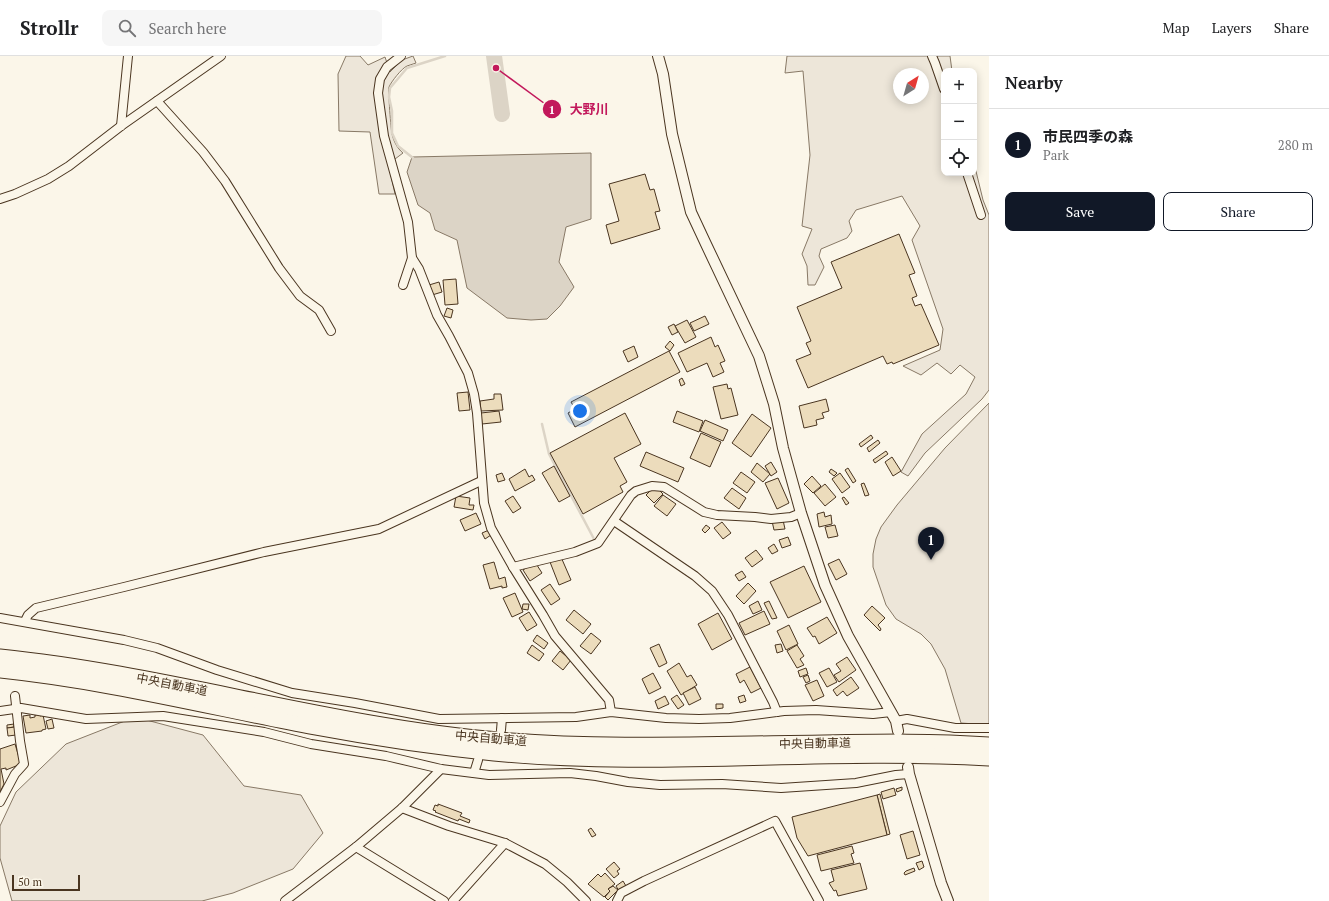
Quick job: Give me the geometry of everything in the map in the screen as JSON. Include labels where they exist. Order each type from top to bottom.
[{"type":"highway","name":"中央自動車道","points":[[0,657],[101,671],[372,723],[427,732],[497,740],[551,744],[625,746],[892,742],[989,745]]},
{"type":"highway","name":"中央自動車道","points":[[0,670],[99,684],[371,737],[494,753],[627,760],[870,755],[989,758]]},
{"type":"street","points":[[121,126],[128,56]]},
{"type":"street","points":[[0,199],[48,179],[69,166],[121,126],[221,56]]},
{"type":"street","points":[[401,56],[387,67],[380,79],[378,93],[384,136],[408,222],[412,258],[419,269],[437,315],[468,373],[474,394],[477,413],[484,503],[491,528],[512,567],[544,615],[555,636],[609,700],[611,712]]},
{"type":"street","points":[[658,56],[663,74],[672,134],[691,212],[759,356],[774,404],[783,448],[801,513],[824,585],[848,636],[895,721]]},
{"type":"street","points":[[932,56],[941,80]]},
{"type":"street","points":[[157,101],[202,152],[225,181],[261,241],[300,296],[319,310],[332,331]]},
{"type":"street","points":[[968,176],[981,215]]},
{"type":"street","points":[[402,285],[412,258]]},
{"type":"street","points":[[25,622],[28,615],[36,608],[124,588],[264,552],[379,529],[482,481]]},
{"type":"street","points":[[512,567],[575,552],[598,543],[631,495],[636,491],[652,486],[664,487],[704,512],[717,515],[771,519],[791,517],[801,513]]},
{"type":"street","points":[[614,521],[695,576],[712,591],[728,615],[773,702],[776,712]]},
{"type":"street","points":[[0,618],[124,640],[157,648],[217,670],[292,693],[355,703],[438,719],[576,717],[611,712],[666,718],[700,719],[730,718],[776,712],[816,710],[873,714],[895,721],[907,719],[955,728],[989,728]]},
{"type":"street","points":[[0,802],[15,774],[24,764],[15,696]]},
{"type":"street","points":[[0,711],[16,708],[86,719],[163,716],[264,732],[311,744],[386,756],[441,769],[489,775],[570,773],[628,782],[660,785],[722,784],[782,788],[856,783],[896,775],[909,770],[941,883],[948,901]]},
{"type":"street","points":[[501,730],[502,718]]},
{"type":"street","points":[[474,772],[478,760]]},
{"type":"street","points":[[285,901],[356,847],[402,808],[441,769]]},
{"type":"street","points":[[402,808],[449,826],[505,843],[545,864],[567,882],[586,901]]},
{"type":"street","points":[[616,901],[620,893],[775,821],[819,901]]},
{"type":"street","points":[[453,901],[505,843]]},
{"type":"street","points":[[356,847],[444,901]]},
{"type":"shaded area","points":[[346,56],[360,56],[368,65],[385,57],[390,72],[402,60],[413,56],[416,63],[402,69],[389,87],[392,134],[396,145],[403,153],[388,162],[395,194],[379,194],[370,132],[339,131],[338,74]]},
{"type":"shaded area","points":[[787,56],[950,56],[952,68],[941,68],[941,176],[977,175],[983,200],[989,215],[989,390],[982,399],[925,453],[908,476],[901,472],[922,434],[966,394],[975,377],[960,365],[951,374],[937,363],[921,375],[903,366],[940,350],[943,329],[912,240],[920,226],[902,196],[856,210],[849,221],[852,231],[847,238],[821,249],[819,256],[824,267],[815,285],[808,285],[807,266],[802,254],[812,229],[802,226],[810,155],[803,71],[785,73]]},
{"type":"shaded area","points":[[591,153],[591,219],[566,227],[559,262],[574,287],[560,306],[547,319],[531,320],[507,318],[467,288],[457,240],[435,230],[430,213],[418,205],[407,172],[412,157]]},
{"type":"shaded area","points":[[989,403],[989,725],[961,723],[945,669],[931,644],[921,634],[896,619],[886,605],[873,567],[873,554],[876,539],[881,527],[897,505],[945,448]]},
{"type":"shaded area","points":[[135,717],[203,735],[244,786],[301,795],[323,833],[293,869],[233,893],[202,901],[12,901],[0,858],[0,826],[16,792],[66,744]]},
{"type":"building","points":[[645,174],[650,190],[654,189],[660,211],[655,212],[660,229],[611,244],[606,225],[619,221],[609,184]]},
{"type":"building","points":[[899,234],[915,273],[909,275],[917,296],[912,298],[915,306],[921,304],[939,345],[893,364],[892,362],[887,364],[883,356],[808,388],[796,360],[811,354],[806,343],[811,341],[797,307],[842,288],[831,262]]},
{"type":"building","points":[[456,279],[458,304],[445,305],[443,280]]},
{"type":"building","points":[[439,282],[442,292],[432,295],[429,285]]},
{"type":"building","points":[[447,308],[453,310],[451,318],[444,316]]},
{"type":"building","points":[[705,316],[709,324],[694,331],[690,323]]},
{"type":"building","points":[[687,320],[696,337],[685,343],[675,326]]},
{"type":"building","points":[[674,324],[678,332],[672,335],[668,327]]},
{"type":"building","points":[[711,337],[715,347],[718,345],[725,361],[720,363],[724,372],[713,377],[707,363],[687,372],[678,353]]},
{"type":"building","points":[[670,341],[674,345],[670,351],[665,347]]},
{"type":"building","points":[[634,346],[638,357],[628,362],[623,351]]},
{"type":"building","points":[[669,351],[680,372],[575,427],[568,413],[575,409],[571,402]]},
{"type":"building","points":[[682,378],[685,384],[681,386],[679,380]]},
{"type":"building","points":[[727,384],[728,389],[731,388],[738,415],[721,419],[713,387]]},
{"type":"building","points":[[468,392],[470,410],[459,411],[457,393]]},
{"type":"building","points":[[494,394],[501,394],[503,410],[481,411],[480,401],[494,399]]},
{"type":"building","points":[[826,399],[829,411],[822,413],[824,418],[816,420],[817,425],[804,428],[799,406]]},
{"type":"building","points":[[499,411],[501,422],[482,424],[481,413]]},
{"type":"building","points":[[677,411],[703,421],[699,432],[673,422]]},
{"type":"building","points":[[625,413],[641,444],[614,458],[627,482],[620,486],[623,492],[583,514],[550,453]]},
{"type":"building","points":[[752,414],[771,428],[751,457],[732,443]]},
{"type":"building","points":[[705,420],[728,430],[723,441],[700,431]]},
{"type":"building","points":[[701,433],[721,442],[710,467],[690,458]]},
{"type":"building","points":[[871,435],[873,438],[861,447],[859,444]]},
{"type":"building","points":[[878,440],[880,443],[869,452],[867,448]]},
{"type":"building","points":[[886,451],[888,454],[875,463],[873,460]]},
{"type":"building","points":[[646,452],[684,468],[678,482],[640,466]]},
{"type":"building","points":[[892,457],[901,471],[893,476],[885,462]]},
{"type":"building","points":[[771,462],[777,472],[771,476],[765,466]]},
{"type":"building","points":[[757,463],[770,474],[763,482],[751,472]]},
{"type":"building","points":[[554,466],[570,496],[559,502],[542,473]]},
{"type":"building","points":[[848,468],[856,481],[853,483],[845,470]]},
{"type":"building","points":[[525,469],[529,477],[532,475],[535,480],[515,491],[509,479]]},
{"type":"building","points":[[831,469],[837,473],[834,476],[829,472]]},
{"type":"building","points":[[741,472],[755,482],[747,493],[733,483]]},
{"type":"building","points":[[502,473],[505,480],[498,482],[496,475]]},
{"type":"building","points":[[840,473],[850,487],[842,493],[832,479]]},
{"type":"building","points":[[812,476],[821,486],[813,493],[804,484]]},
{"type":"building","points":[[778,478],[789,503],[777,509],[765,483]]},
{"type":"building","points":[[864,483],[869,495],[865,496],[861,484]]},
{"type":"building","points":[[825,484],[836,497],[825,506],[814,493]]},
{"type":"building","points":[[655,486],[663,494],[654,503],[646,495]]},
{"type":"building","points":[[732,488],[746,498],[739,509],[724,498]]},
{"type":"building","points":[[663,495],[676,504],[667,516],[654,506]]},
{"type":"building","points":[[456,496],[470,498],[469,505],[474,505],[473,510],[454,507]]},
{"type":"building","points":[[513,496],[521,508],[513,513],[505,501]]},
{"type":"building","points":[[844,497],[849,503],[846,505],[842,498]]},
{"type":"building","points":[[824,512],[825,517],[831,515],[832,524],[819,527],[817,514]]},
{"type":"building","points":[[476,513],[481,524],[465,531],[460,520]]},
{"type":"building","points":[[783,520],[785,529],[774,530],[772,521]]},
{"type":"building","points":[[722,522],[731,533],[723,539],[714,528]]},
{"type":"building","points":[[706,525],[710,528],[705,533],[702,530]]},
{"type":"building","points":[[835,525],[838,536],[828,538],[825,527]]},
{"type":"building","points":[[489,530],[491,535],[485,539],[482,533]]},
{"type":"building","points":[[788,537],[791,545],[782,548],[779,540]]},
{"type":"building","points":[[774,544],[778,551],[772,554],[768,548]]},
{"type":"building","points":[[756,550],[763,559],[752,567],[745,558]]},
{"type":"building","points":[[561,557],[571,580],[559,585],[550,562]]},
{"type":"building","points":[[839,559],[847,574],[836,580],[828,564]]},
{"type":"building","points":[[494,562],[499,579],[505,577],[507,587],[502,588],[502,586],[490,589],[483,565]]},
{"type":"building","points":[[535,562],[542,573],[530,581],[523,570]]},
{"type":"building","points":[[804,566],[821,602],[788,618],[770,582]]},
{"type":"building","points":[[742,571],[746,577],[739,581],[735,575]]},
{"type":"building","points":[[748,583],[756,591],[744,604],[736,596]]},
{"type":"building","points":[[550,584],[560,599],[551,605],[541,590]]},
{"type":"building","points":[[515,593],[523,612],[512,617],[503,598]]},
{"type":"building","points":[[758,601],[762,610],[753,614],[749,606]]},
{"type":"building","points":[[769,601],[777,618],[772,619],[764,603]]},
{"type":"building","points":[[523,604],[529,604],[528,610],[522,609]]},
{"type":"building","points":[[872,606],[885,618],[878,625],[881,629],[880,631],[864,615]]},
{"type":"building","points":[[574,610],[591,624],[583,634],[566,620]]},
{"type":"building","points":[[764,611],[770,624],[745,635],[739,623]]},
{"type":"building","points":[[529,612],[537,625],[527,631],[519,618]]},
{"type":"building","points":[[718,613],[732,639],[712,650],[698,624]]},
{"type":"building","points":[[827,617],[837,633],[819,644],[815,636],[813,637],[807,628]]},
{"type":"building","points":[[789,625],[798,644],[786,650],[777,631]]},
{"type":"building","points":[[591,633],[601,641],[591,654],[580,646]]},
{"type":"building","points":[[537,635],[548,643],[544,649],[533,641]]},
{"type":"building","points":[[659,644],[667,663],[659,667],[650,648]]},
{"type":"building","points":[[781,644],[783,651],[777,653],[775,645]]},
{"type":"building","points":[[532,645],[544,654],[539,661],[527,653]]},
{"type":"building","points":[[797,645],[804,656],[800,659],[804,665],[797,668],[787,651]]},
{"type":"building","points":[[560,651],[571,660],[563,670],[552,661]]},
{"type":"building","points":[[847,657],[856,670],[839,682],[834,675],[841,671],[836,664]]},
{"type":"building","points":[[679,663],[687,677],[691,675],[697,685],[681,695],[667,671]]},
{"type":"building","points":[[750,667],[761,688],[751,693],[744,680],[740,683],[736,674]]},
{"type":"building","points":[[806,668],[808,674],[800,677],[798,671]]},
{"type":"building","points":[[829,668],[837,682],[827,687],[819,673]]},
{"type":"building","points":[[653,673],[661,688],[649,694],[642,679]]},
{"type":"building","points":[[808,675],[810,681],[806,683],[803,677]]},
{"type":"building","points":[[851,677],[859,688],[847,696],[843,691],[837,696],[833,690]]},
{"type":"building","points":[[817,680],[824,696],[813,701],[805,685]]},
{"type":"building","points":[[695,687],[701,699],[689,705],[683,693]]},
{"type":"building","points":[[677,695],[684,705],[678,709],[671,699]]},
{"type":"building","points":[[744,695],[746,701],[740,703],[738,697]]},
{"type":"building","points":[[665,696],[669,704],[658,709],[655,701]]},
{"type":"building","points":[[716,704],[723,704],[723,708],[716,709]]},
{"type":"building","points":[[40,714],[40,716],[43,715],[46,729],[26,733],[23,716],[30,715],[30,718]]},
{"type":"building","points":[[52,719],[54,728],[48,729],[46,721]]},
{"type":"building","points":[[14,724],[14,727],[7,728],[7,725]]},
{"type":"building","points":[[15,727],[16,735],[8,736],[7,728]]},
{"type":"building","points":[[15,744],[21,764],[6,770],[6,768],[1,769],[4,784],[0,792],[0,749]]},
{"type":"building","points":[[902,787],[902,790],[897,792],[896,789]]},
{"type":"building","points":[[894,788],[896,795],[883,799],[881,792]]},
{"type":"building","points":[[880,794],[890,834],[887,835],[877,795]]},
{"type":"building","points":[[877,795],[887,835],[808,856],[797,838],[792,817]]},
{"type":"building","points":[[438,804],[462,813],[460,816],[470,820],[469,823],[459,819],[458,821],[435,812],[436,811],[433,810],[435,805],[438,806]]},
{"type":"building","points":[[591,828],[596,835],[592,837],[588,830]]},
{"type":"building","points":[[913,831],[920,855],[907,859],[900,835]]},
{"type":"building","points":[[852,846],[854,853],[851,854],[854,863],[821,871],[817,855]]},
{"type":"building","points":[[922,861],[924,867],[919,870],[916,863]]},
{"type":"building","points":[[614,862],[620,869],[617,871],[619,874],[614,878],[606,869]]},
{"type":"building","points":[[860,863],[867,889],[838,896],[836,890],[834,891],[829,883],[834,881],[831,870]]},
{"type":"building","points":[[914,868],[915,871],[905,875],[904,873],[906,871]]},
{"type":"building","points":[[605,873],[615,884],[608,889],[610,891],[604,897],[588,884],[598,874],[601,877]]},
{"type":"building","points":[[623,881],[626,886],[619,891],[616,886]]},
{"type":"building","points":[[613,886],[618,890],[608,900],[605,897],[610,891],[608,889]]},
{"type":"waterway","points":[[413,158],[398,146],[392,133],[392,111],[389,97],[390,88],[407,68],[445,56]]},
{"type":"waterway","points":[[494,56],[502,114]]},
{"type":"waterway","points":[[542,424],[549,454],[594,539]]},
{"type":"place","name":"大野川","points":[[496,68]]},
{"type":"place","name":"市民四季の森","points":[[931,560]]}]
